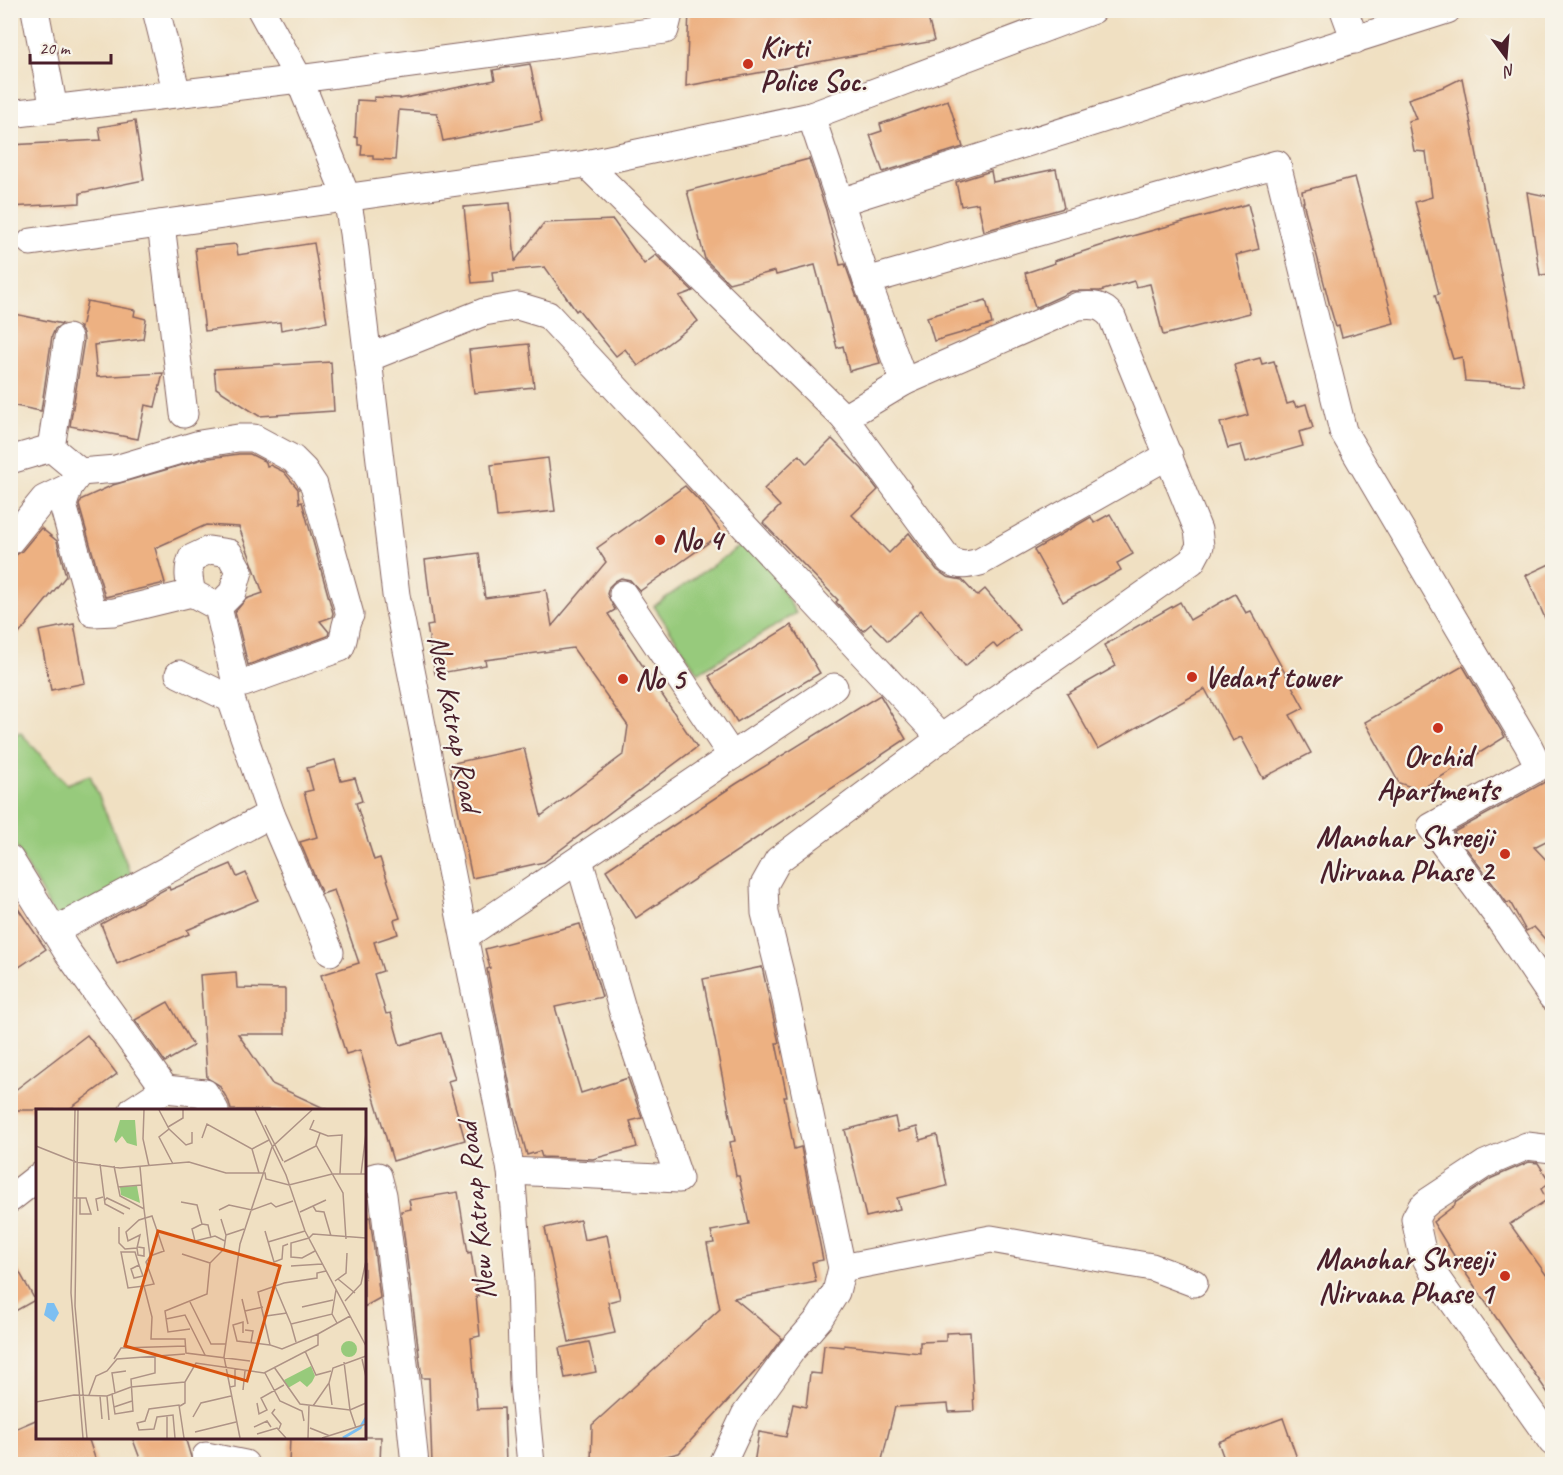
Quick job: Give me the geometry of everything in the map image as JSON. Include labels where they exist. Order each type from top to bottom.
[{"type":"street","points":[[35,10],[54,109]]},
{"type":"street","points":[[156,10],[177,94]]},
{"type":"street","name":"New Katrap Road","points":[[261,10],[299,79],[347,198],[396,595],[511,1171],[520,1282],[523,1384],[531,1464]]},
{"type":"street","points":[[10,114],[299,79],[665,30],[670,10]]},
{"type":"street","points":[[31,242],[586,164],[811,116],[1094,10]]},
{"type":"street","points":[[1344,10],[1355,40]]},
{"type":"street","points":[[840,202],[1446,10]]},
{"type":"street","points":[[811,116],[904,382]]},
{"type":"street","points":[[586,164],[844,418],[949,560],[955,564],[966,566],[980,562],[1169,455]]},
{"type":"street","points":[[867,281],[1277,164],[1343,431],[1528,745],[1546,764],[1431,827],[1495,913],[1552,997]]},
{"type":"street","points":[[161,224],[184,414]]},
{"type":"street","points":[[722,1464],[745,1415],[792,1350],[819,1319],[836,1292],[842,1268],[782,981],[765,914],[764,885],[778,860],[941,738],[1192,561],[1200,546],[1198,530],[1112,317],[1107,310],[1095,304],[1078,306],[904,382],[844,418]]},
{"type":"street","points":[[368,358],[484,312],[519,306],[548,315],[941,738]]},
{"type":"street","points":[[68,338],[51,448],[74,480]]},
{"type":"street","points":[[10,541],[44,499],[74,480],[200,444],[254,438],[293,459],[314,484],[351,615],[345,623],[344,642],[340,648],[244,683],[234,675],[218,607],[192,592],[114,612],[93,613],[63,505],[74,480]]},
{"type":"street","points":[[10,460],[51,448]]},
{"type":"street","points":[[192,592],[188,567],[192,558],[209,550],[229,553],[239,572],[233,592],[218,607]]},
{"type":"street","points":[[623,594],[732,756]]},
{"type":"street","points":[[179,674],[231,699],[272,814],[330,952]]},
{"type":"street","points":[[465,936],[834,687]]},
{"type":"street","points":[[54,931],[272,814]]},
{"type":"street","points":[[10,859],[66,950],[165,1089]]},
{"type":"street","points":[[511,1171],[679,1179],[626,1022],[579,860]]},
{"type":"street","points":[[135,1109],[165,1089],[205,1093],[214,1109]]},
{"type":"street","points":[[1552,1149],[1527,1146],[1485,1164],[1429,1201],[1421,1208],[1415,1219],[1422,1251],[1437,1280],[1552,1442]]},
{"type":"street","points":[[366,1179],[378,1176],[383,1195],[415,1464]]},
{"type":"street","points":[[10,1199],[36,1179]]},
{"type":"street","points":[[842,1268],[991,1239],[1152,1267],[1194,1283]]},
{"type":"street","points":[[206,1456],[245,1464]]},
{"type":"green space","points":[[752,538],[796,613],[698,673],[654,606]]},
{"type":"green space","points":[[20,732],[67,784],[90,775],[133,879],[56,919],[11,837],[10,737]]},
{"type":"building","name":"Kirti Police Soc.","points":[[689,10],[926,10],[934,41],[686,86]]},
{"type":"building","points":[[530,64],[542,121],[443,141],[437,113],[399,110],[395,160],[373,159],[373,155],[361,155],[362,145],[358,145],[358,138],[355,137],[357,100],[374,101],[374,97],[400,99],[495,80],[493,70]]},
{"type":"building","points":[[1462,78],[1524,385],[1465,381],[1462,357],[1453,359],[1445,333],[1435,295],[1439,294],[1415,202],[1432,197],[1426,152],[1414,151],[1408,121],[1416,119],[1408,99]]},
{"type":"building","points":[[948,100],[963,147],[883,172],[870,135],[882,131],[880,124]]},
{"type":"building","points":[[135,121],[144,180],[80,193],[80,203],[10,207],[10,145],[101,140],[99,127]]},
{"type":"building","points":[[809,159],[826,210],[840,265],[845,264],[880,363],[849,371],[843,346],[837,348],[815,265],[776,275],[775,271],[729,283],[705,259],[687,191]]},
{"type":"building","points":[[1056,169],[1064,208],[984,231],[978,203],[961,206],[956,182],[991,171],[993,182]]},
{"type":"building","points":[[1355,177],[1394,323],[1342,337],[1331,310],[1302,191]]},
{"type":"building","points":[[1527,192],[1552,197],[1552,274],[1540,275]]},
{"type":"building","points":[[510,203],[515,261],[544,223],[613,220],[644,264],[656,255],[693,291],[679,296],[698,321],[638,366],[625,349],[616,356],[578,309],[576,311],[545,267],[492,272],[493,281],[472,283],[464,207]]},
{"type":"building","points":[[1248,204],[1259,249],[1236,255],[1250,313],[1163,335],[1150,284],[1136,287],[1134,281],[1100,291],[1072,291],[1035,308],[1025,273],[1125,238]]},
{"type":"building","points":[[314,243],[327,322],[281,330],[280,322],[205,331],[195,248],[236,244],[238,255]]},
{"type":"building","points":[[986,300],[992,324],[934,341],[927,317]]},
{"type":"building","points":[[87,301],[135,310],[134,316],[146,319],[143,339],[94,345],[97,377],[163,373],[155,407],[145,405],[138,439],[70,426],[84,340],[79,327],[81,328]]},
{"type":"building","points":[[10,313],[62,324],[55,329],[52,336],[41,411],[10,405]]},
{"type":"building","points":[[529,344],[534,387],[474,393],[469,350]]},
{"type":"building","points":[[1260,358],[1262,364],[1274,361],[1287,404],[1294,402],[1296,407],[1306,404],[1313,428],[1299,432],[1303,446],[1246,462],[1241,445],[1228,448],[1220,423],[1248,415],[1234,365]]},
{"type":"building","points":[[331,362],[334,411],[259,416],[216,388],[214,369]]},
{"type":"building","points":[[832,439],[862,469],[878,490],[852,515],[889,553],[909,533],[937,570],[947,577],[962,580],[977,596],[985,589],[1020,630],[997,648],[993,643],[965,666],[921,610],[888,641],[871,624],[863,631],[836,602],[838,600],[763,523],[780,506],[764,489],[799,455],[807,464]]},
{"type":"building","points":[[250,454],[266,462],[267,466],[270,465],[284,472],[298,489],[299,503],[302,502],[333,613],[332,617],[320,621],[329,632],[328,636],[248,665],[235,612],[246,599],[263,593],[239,527],[206,525],[155,548],[165,583],[105,597],[79,505],[82,499],[113,485],[203,459]]},
{"type":"building","points":[[548,458],[555,511],[497,517],[491,465]]},
{"type":"building","points":[[685,486],[702,504],[722,533],[640,591],[630,580],[621,578],[609,587],[607,594],[615,610],[608,614],[697,747],[544,862],[472,878],[449,764],[524,748],[541,816],[624,754],[628,726],[573,648],[485,660],[486,665],[435,674],[427,626],[433,625],[425,560],[479,553],[485,598],[546,590],[552,626],[606,562],[597,548]]},
{"type":"building","points":[[1110,514],[1133,554],[1117,563],[1121,570],[1063,602],[1034,550],[1091,517],[1094,523]]},
{"type":"building","points":[[41,528],[57,541],[66,576],[10,645],[10,556],[22,551]]},
{"type":"building","points":[[1552,563],[1552,634],[1526,575]]},
{"type":"building","name":"Vedant tower","points":[[1235,594],[1246,613],[1251,611],[1304,708],[1290,715],[1311,753],[1263,778],[1241,737],[1233,741],[1205,689],[1098,749],[1067,694],[1116,666],[1104,645],[1180,602],[1190,620]]},
{"type":"building","points":[[74,624],[85,683],[51,690],[39,631]]},
{"type":"building","points":[[791,625],[820,673],[737,722],[709,676]]},
{"type":"building","name":"Orchid Apartments","points":[[1463,666],[1505,737],[1420,790],[1399,783],[1365,722]]},
{"type":"building","points":[[880,695],[906,739],[636,918],[606,870],[736,784]]},
{"type":"building","points":[[335,760],[341,781],[355,778],[362,801],[356,803],[374,860],[380,858],[400,918],[394,920],[398,934],[374,942],[383,971],[374,974],[386,1014],[391,1013],[400,1045],[441,1033],[455,1079],[448,1081],[465,1140],[393,1161],[360,1050],[346,1054],[321,975],[359,963],[334,890],[322,894],[300,842],[317,837],[304,792],[313,790],[307,768]]},
{"type":"building","name":"Manohar Shreeji Nirvana Phase 2","points":[[1552,775],[1552,838],[1534,847],[1552,866],[1552,947],[1534,927],[1526,931],[1510,902],[1507,903],[1454,832],[1547,781]]},
{"type":"building","points":[[231,864],[237,877],[246,873],[258,900],[187,930],[189,934],[117,964],[101,924],[169,887],[170,890]]},
{"type":"building","points":[[10,897],[46,949],[10,973]]},
{"type":"building","points":[[580,924],[602,997],[555,1007],[581,1093],[628,1078],[642,1118],[630,1121],[637,1147],[593,1159],[542,1157],[540,1151],[527,1155],[514,1107],[485,949]]},
{"type":"building","points":[[762,967],[779,1043],[776,1043],[787,1097],[784,1097],[794,1149],[801,1147],[823,1260],[812,1262],[816,1282],[734,1298],[782,1338],[765,1361],[679,1453],[654,1459],[656,1464],[591,1464],[592,1425],[720,1309],[707,1244],[714,1243],[711,1231],[749,1224],[739,1176],[736,1176],[730,1142],[735,1141],[703,979]]},
{"type":"building","points":[[236,972],[237,988],[285,989],[285,1034],[238,1034],[272,1084],[326,1109],[231,1109],[219,1085],[207,1078],[200,975]]},
{"type":"building","points":[[168,1002],[193,1046],[165,1062],[135,1020]]},
{"type":"building","points":[[87,1035],[117,1074],[69,1109],[10,1110],[10,1094]]},
{"type":"building","points":[[895,1117],[898,1132],[917,1127],[920,1140],[937,1135],[947,1186],[897,1198],[900,1209],[866,1217],[845,1130]]},
{"type":"building","name":"Manohar Shreeji Nirvana Phase 1","points":[[1529,1162],[1538,1163],[1550,1182],[1541,1189],[1547,1200],[1510,1224],[1552,1283],[1552,1399],[1433,1222],[1455,1203],[1492,1178]]},
{"type":"building","points":[[458,1192],[478,1296],[476,1296],[480,1336],[471,1338],[477,1409],[504,1408],[506,1464],[432,1464],[429,1378],[422,1378],[401,1211],[411,1209],[409,1200]]},
{"type":"building","points":[[370,1217],[380,1298],[366,1306],[366,1218]]},
{"type":"building","points":[[580,1220],[584,1240],[607,1235],[620,1299],[608,1302],[615,1333],[569,1342],[545,1228]]},
{"type":"building","points":[[10,1255],[35,1300],[10,1314]]},
{"type":"building","points":[[970,1332],[974,1411],[949,1412],[948,1404],[895,1407],[881,1464],[754,1464],[759,1432],[786,1437],[793,1404],[806,1407],[810,1373],[821,1374],[824,1345],[920,1353],[920,1342],[946,1341],[946,1333]]},
{"type":"building","points":[[589,1342],[596,1372],[565,1378],[559,1348]]},
{"type":"building","points":[[1283,1418],[1299,1464],[1226,1464],[1218,1442]]},
{"type":"building","points":[[36,1420],[36,1439],[89,1439],[97,1464],[10,1464],[10,1431]]},
{"type":"building","points":[[381,1437],[380,1464],[289,1464],[290,1439]]},
{"type":"building","points":[[133,1439],[186,1439],[193,1464],[142,1464]]},
{"type":"place","name":"Kirti Police Soc.","points":[[748,64]]},
{"type":"place","name":"No 4","points":[[660,540]]},
{"type":"place","name":"Vedant tower","points":[[1192,677]]},
{"type":"place","name":"No 5","points":[[623,679]]},
{"type":"place","name":"Orchid Apartments","points":[[1438,728]]},
{"type":"place","name":"Manohar Shreeji Nirvana Phase 2","points":[[1505,854]]},
{"type":"place","name":"Manohar Shreeji Nirvana Phase 1","points":[[1505,1276]]}]
